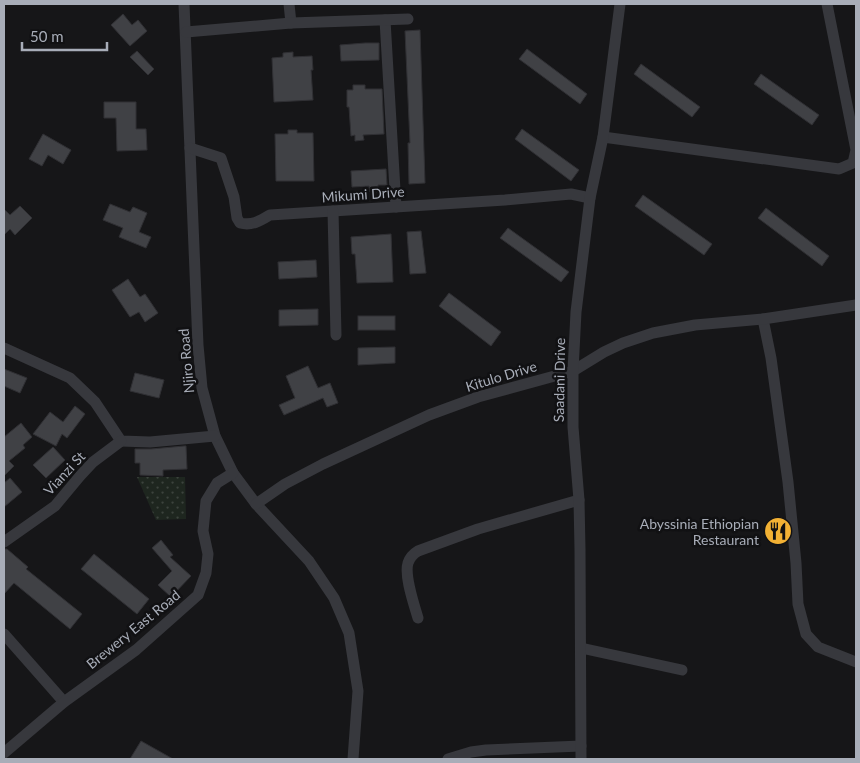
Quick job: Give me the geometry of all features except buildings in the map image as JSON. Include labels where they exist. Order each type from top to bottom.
[{"type":"street","name":"Njiro Road","points":[[184,4],[198,346],[202,388],[214,436],[233,473],[256,504],[309,561],[334,598],[349,633],[358,691],[352,759]]},
{"type":"street","points":[[289,4],[291,23]]},
{"type":"street","name":"Saadani Drive","points":[[581,759],[579,500],[573,427],[576,312],[590,198],[604,137],[620,4]]},
{"type":"street","points":[[604,137],[839,169],[853,163],[856,150],[827,4]]},
{"type":"street","points":[[186,32],[291,23],[408,19]]},
{"type":"street","points":[[384,20],[396,207]]},
{"type":"street","name":"Mikumi Drive","points":[[190,148],[221,158],[234,197],[237,218],[240,223],[246,224],[254,224],[270,215],[571,194],[590,198]]},
{"type":"street","points":[[332,211],[336,335]]},
{"type":"street","name":"Kitulo Drive","points":[[256,504],[285,484],[323,464],[429,415],[478,397],[573,371],[623,343],[695,325],[763,319],[856,305]]},
{"type":"street","points":[[763,319],[771,358],[788,482],[798,604],[806,634],[818,647],[856,662]]},
{"type":"street","points":[[4,348],[70,378],[95,402],[121,441],[150,442],[214,436]]},
{"type":"street","name":"Vianzi St","points":[[4,542],[54,506],[93,462],[121,441]]},
{"type":"street","name":"Brewery East Road","points":[[4,753],[64,702],[136,650],[198,595],[206,573],[208,554],[203,531],[206,500],[217,484],[233,473]]},
{"type":"street","points":[[418,618],[409,586],[407,565],[411,556],[418,551],[478,529],[579,500]]},
{"type":"street","points":[[4,634],[64,702]]},
{"type":"street","points":[[581,648],[682,670]]},
{"type":"street","points":[[448,759],[471,752],[486,750],[581,746]]},
{"type":"shaded area","points":[[137,477],[185,477],[186,519],[156,520]]},
{"type":"place","name":"Abyssinia Ethiopian Restaurant","points":[[778,531]]}]
